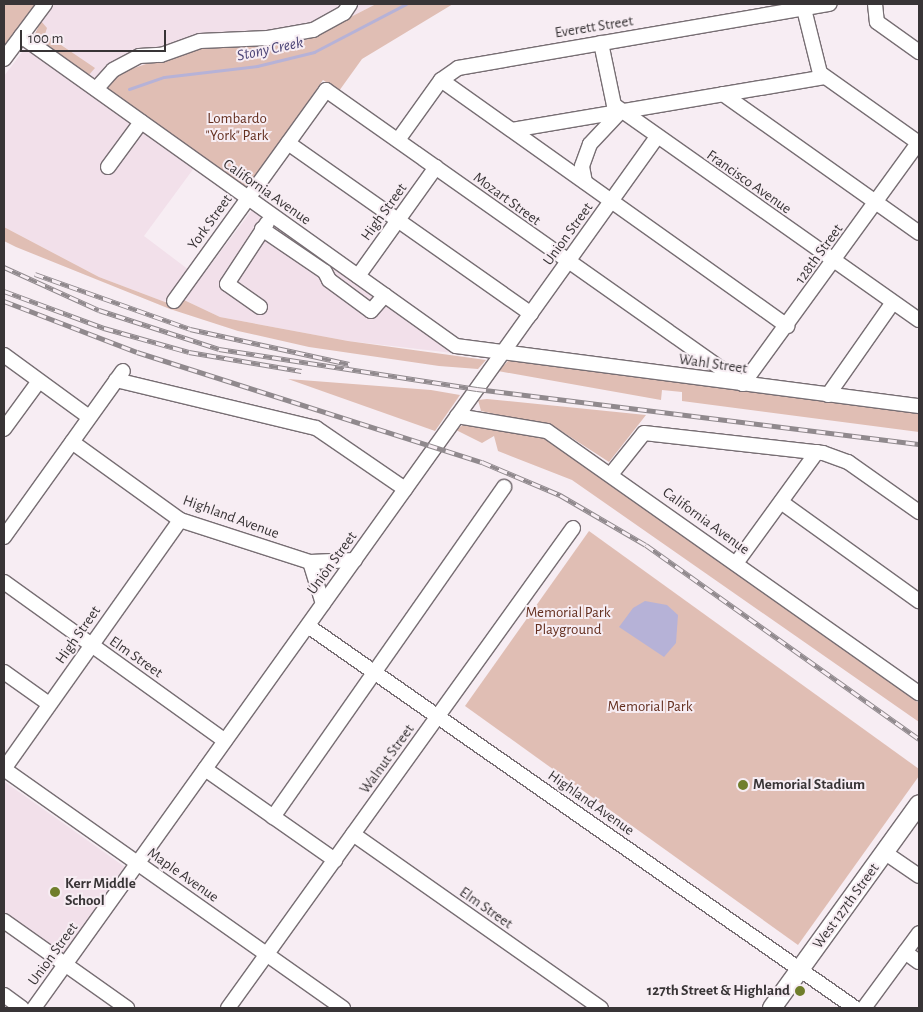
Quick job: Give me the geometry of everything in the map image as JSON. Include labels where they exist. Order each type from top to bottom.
[{"type":"main road","name":"West 127th Street","points":[[772,1008],[919,804]]},
{"type":"street","points":[[4,59],[45,4]]},
{"type":"street","points":[[96,89],[113,70],[139,56],[161,55],[200,41],[298,34],[344,14],[350,4]]},
{"type":"street","name":"Everett Street","points":[[398,140],[441,80],[470,64],[830,4]]},
{"type":"street","points":[[875,4],[877,22],[919,52]]},
{"type":"street","points":[[804,9],[816,63],[825,77],[919,142]]},
{"type":"street","name":"California Avenue","points":[[21,36],[247,199],[456,346],[503,352]]},
{"type":"street","name":"Francisco Avenue","points":[[601,43],[609,97],[621,111],[919,320]]},
{"type":"street","points":[[512,130],[825,77]]},
{"type":"street","points":[[441,80],[787,326]]},
{"type":"street","name":"Mozart Street","points":[[326,90],[743,384]]},
{"type":"street","name":"York Street","points":[[174,301],[326,90]]},
{"type":"street","points":[[722,94],[919,233]]},
{"type":"street","points":[[585,182],[582,166],[590,144],[621,111]]},
{"type":"street","points":[[108,166],[141,122]]},
{"type":"street","name":"Union Street","points":[[34,1008],[657,138]]},
{"type":"street","points":[[288,142],[531,314]]},
{"type":"street","name":"128th Street","points":[[743,384],[919,142]]},
{"type":"street","name":"High Street","points":[[358,276],[436,168]]},
{"type":"street","points":[[260,307],[226,284],[272,216]]},
{"type":"street","points":[[262,229],[325,272],[329,280],[371,311],[384,295]]},
{"type":"street","points":[[325,272],[333,258]]},
{"type":"street","points":[[828,394],[893,302]]},
{"type":"street","name":"Wahl Street","points":[[503,352],[919,406]]},
{"type":"street","points":[[4,356],[89,417]]},
{"type":"street","points":[[4,537],[119,375],[316,428],[405,489]]},
{"type":"street","points":[[4,429],[39,381]]},
{"type":"street","name":"California Avenue","points":[[457,416],[546,431],[612,473],[917,686]]},
{"type":"street","points":[[612,473],[644,433],[817,452],[848,462],[919,512]]},
{"type":"street","name":"Highland Avenue","points":[[72,442],[180,520],[310,562],[354,560]]},
{"type":"street","points":[[737,562],[817,452]]},
{"type":"street","points":[[273,817],[504,487]]},
{"type":"street","points":[[781,502],[919,601]]},
{"type":"street","name":"High Street","points":[[4,769],[180,520]]},
{"type":"street","name":"Walnut Street","points":[[228,1008],[573,528]]},
{"type":"street","points":[[310,562],[323,604]]},
{"type":"street","name":"Elm Street","points":[[4,582],[225,741]]},
{"type":"street","name":"Highland Avenue","points":[[308,626],[855,1008]]},
{"type":"street","points":[[4,672],[49,704]]},
{"type":"street","name":"Maple Avenue","points":[[4,769],[342,1008]]},
{"type":"street","points":[[205,769],[335,860]]},
{"type":"street","name":"Elm Street","points":[[354,834],[593,1006]]},
{"type":"street","points":[[884,852],[919,876]]},
{"type":"street","points":[[4,921],[127,1008]]},
{"type":"street","points":[[864,1008],[919,933]]},
{"type":"street","points":[[905,952],[919,962]]},
{"type":"street","points":[[4,995],[22,1008]]},
{"type":"shaded area","points":[[55,4],[376,4],[306,40],[197,47],[119,73],[104,87],[88,76],[94,68],[45,33],[41,21]]},
{"type":"shaded area","points":[[23,51],[33,52],[194,168],[144,236],[189,270],[165,302],[99,277],[4,227],[4,76]]},
{"type":"shaded area","points":[[252,210],[453,353],[348,341],[220,317],[184,300]]},
{"type":"shaded area","points":[[645,601],[667,605],[678,615],[676,643],[664,657],[619,627],[633,608]]},
{"type":"shaded area","name":"Kerr Middle School","points":[[5,782],[125,867],[61,958],[4,918]]},
{"type":"green space","points":[[4,4],[36,4],[4,47]]},
{"type":"green space","name":"Lombardo \"York\" Park","points":[[376,4],[453,4],[362,59],[339,91],[323,80],[247,189],[104,87],[119,73],[197,47],[306,40]]},
{"type":"green space","points":[[41,21],[47,28],[45,34],[95,68],[88,76],[34,36]]},
{"type":"green space","points":[[4,227],[99,277],[165,302],[180,305],[184,300],[220,317],[348,341],[486,360],[478,369],[439,366],[309,347],[238,331],[170,309],[16,247],[4,241]]},
{"type":"green space","points":[[510,359],[919,412],[919,432],[682,401],[682,392],[662,390],[661,400],[498,371]]},
{"type":"green space","points":[[288,379],[431,390],[460,395],[435,431]]},
{"type":"green space","points":[[487,399],[646,415],[609,462],[555,427],[481,411],[478,400]]},
{"type":"green space","points":[[464,424],[547,438],[919,703],[919,722],[572,480],[498,451],[494,436],[482,443],[456,430]]},
{"type":"green space","name":"Memorial Park","points":[[589,531],[919,769],[919,776],[798,945],[465,706]]},
{"type":"waterway","name":"Stony Creek","points":[[129,89],[164,77],[257,66],[314,52],[406,4]]},
{"type":"railway","points":[[4,267],[99,310],[219,349],[477,389],[919,444]]},
{"type":"railway","points":[[35,274],[190,329],[349,364]]},
{"type":"railway","points":[[4,291],[104,328],[189,352],[301,371]]},
{"type":"railway","points":[[4,301],[137,352],[482,462],[560,495],[646,545],[919,739]]},
{"type":"place","name":"Memorial Stadium","points":[[743,785]]},
{"type":"place","name":"Kerr Middle School","points":[[55,892]]},
{"type":"place","name":"127th Street & Highland","points":[[800,991]]},
{"type":"park label","name":"Memorial Park Playground","points":[[568,620]]}]
